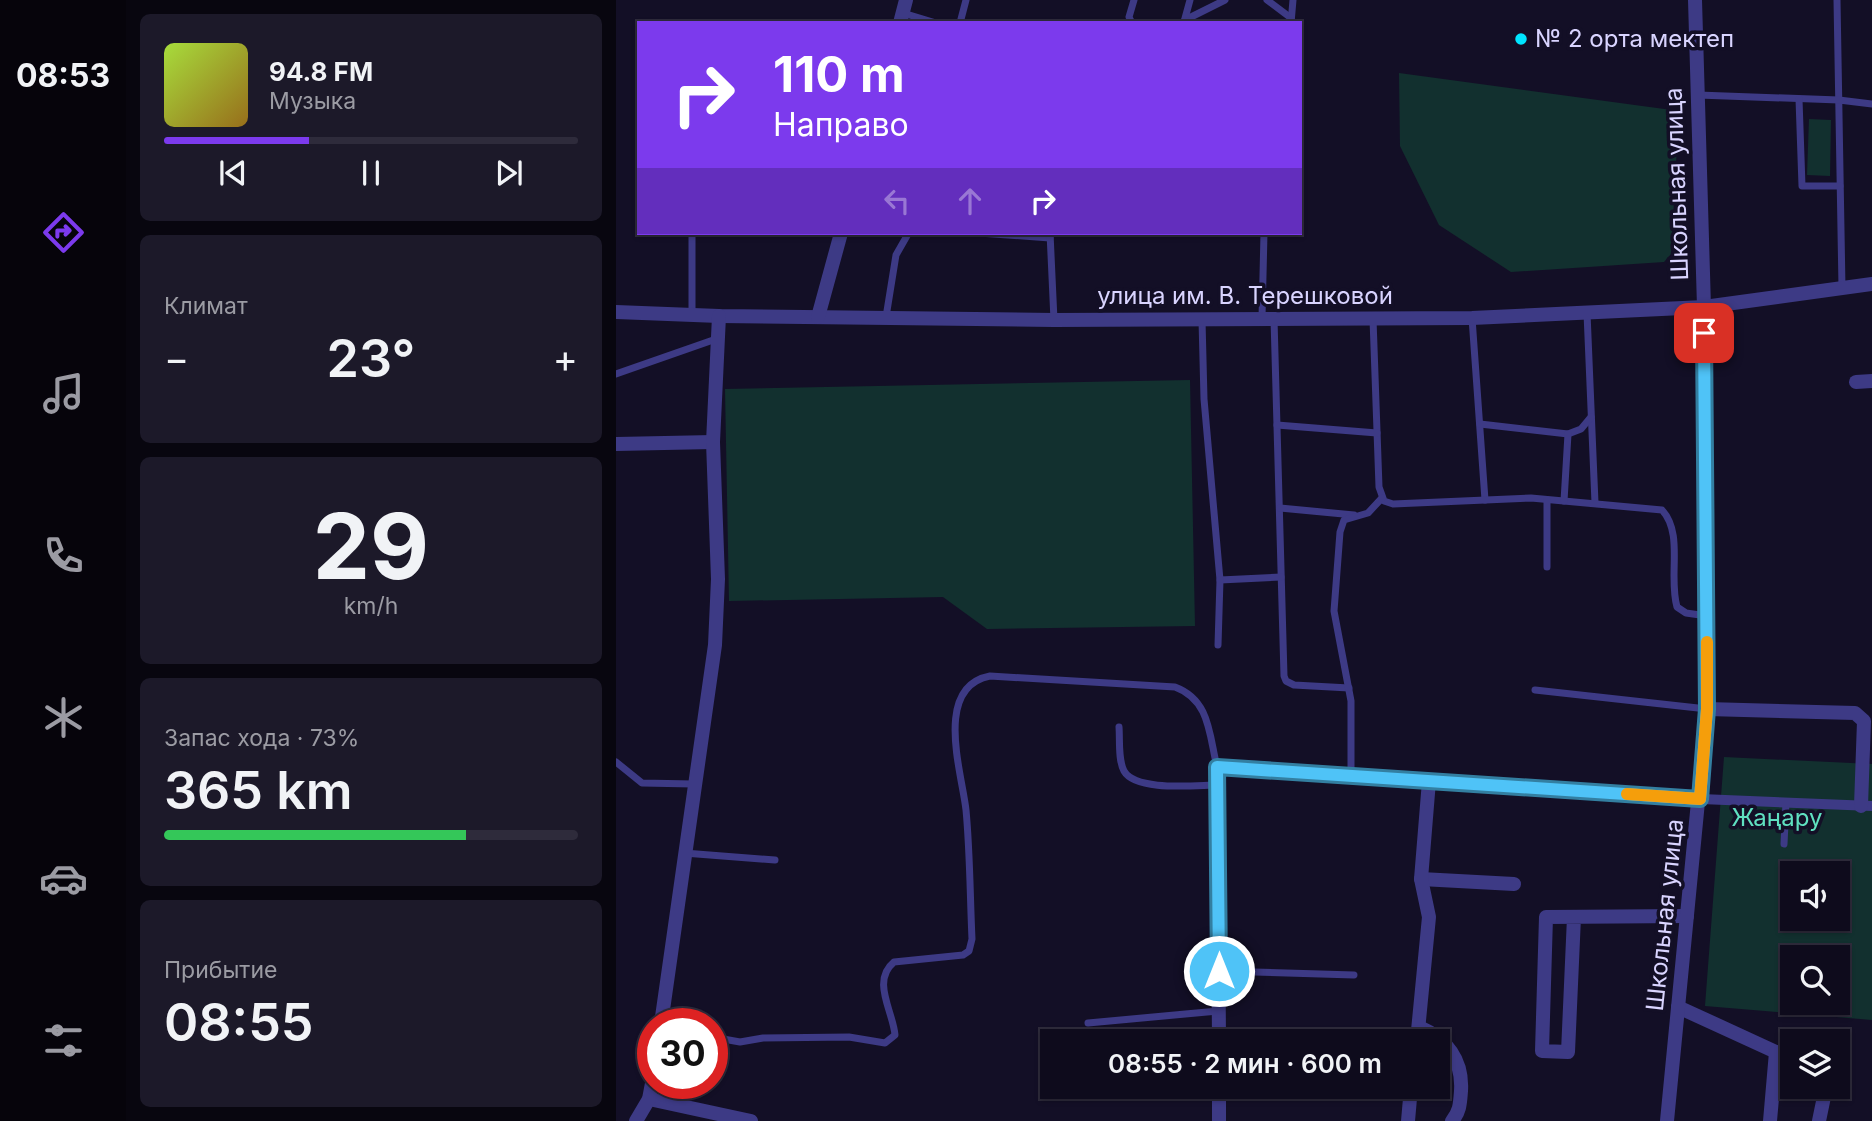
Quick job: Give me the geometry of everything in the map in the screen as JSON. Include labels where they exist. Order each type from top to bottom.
[{"type":"street","name":"Школьная улица","points":[[1667,1121],[1707,709],[1704,307],[1695,0]]},
{"type":"street","points":[[818,317],[840,235]]},
{"type":"street","name":"улица им. В. Терешковой","points":[[616,312],[719,316],[1054,320],[1472,318],[1704,307],[1872,284]]},
{"type":"street","points":[[663,1008],[717,611],[713,442],[719,316]]},
{"type":"street","points":[[1856,382],[1872,381]]},
{"type":"street","points":[[616,444],[713,442]]},
{"type":"street","points":[[1219,1029],[1217,767],[1700,799],[1867,806],[1864,722],[1855,713],[1707,709]]},
{"type":"street","points":[[1418,1029],[1429,917],[1421,879],[1429,781]]},
{"type":"street","points":[[1421,879],[1514,884]]},
{"type":"street","points":[[1574,917],[1568,1052],[1542,1051],[1546,917],[1687,916]]},
{"type":"street","points":[[1678,1007],[1780,1052]]},
{"type":"street","points":[[1450,1049],[1462,1072],[1460,1112],[1452,1121]]},
{"type":"street","points":[[1770,1121],[1776,1052]]},
{"type":"street","points":[[636,1121],[649,1099],[751,1121]]},
{"type":"street","points":[[1219,1099],[1219,1121]]},
{"type":"street","points":[[1408,1121],[1410,1099]]},
{"type":"street","points":[[1819,1121],[1824,1099]]},
{"type":"lane","points":[[961,21],[966,0]]},
{"type":"lane","points":[[1131,21],[1129,17],[1134,0]]},
{"type":"lane","points":[[1184,21],[1190,0]]},
{"type":"lane","points":[[1184,21],[1225,0]]},
{"type":"lane","points":[[1267,0],[1291,20]]},
{"type":"lane","points":[[1291,20],[1293,0]]},
{"type":"lane","points":[[1838,0],[1842,288]]},
{"type":"lane","points":[[903,12],[930,21]]},
{"type":"lane","points":[[1697,95],[1839,100],[1872,104]]},
{"type":"lane","points":[[1798,99],[1802,186],[1840,186]]},
{"type":"lane","points":[[692,235],[692,315]]},
{"type":"lane","points":[[886,317],[896,255],[907,235]]},
{"type":"lane","points":[[1026,235],[1050,236],[1054,320]]},
{"type":"lane","points":[[1264,235],[1277,425],[1286,681],[1294,685],[1349,688]]},
{"type":"lane","points":[[1587,312],[1595,503]]},
{"type":"lane","points":[[1373,318],[1379,487],[1382,498],[1393,504],[1547,500],[1662,510],[1672,524],[1677,607],[1686,613],[1707,617]]},
{"type":"lane","points":[[1472,318],[1485,500]]},
{"type":"lane","points":[[1202,319],[1204,399],[1220,580],[1219,645]]},
{"type":"lane","points":[[616,374],[716,339]]},
{"type":"lane","points":[[1480,424],[1568,433],[1581,429],[1591,416]]},
{"type":"lane","points":[[1277,425],[1377,433]]},
{"type":"lane","points":[[1564,501],[1568,433]]},
{"type":"lane","points":[[1351,774],[1349,688],[1334,611],[1340,532],[1344,520],[1371,511],[1382,498]]},
{"type":"lane","points":[[1547,500],[1547,567]]},
{"type":"lane","points":[[1280,508],[1355,515]]},
{"type":"lane","points":[[1220,580],[1281,577]]},
{"type":"lane","points":[[728,1040],[743,1042],[763,1038],[849,1037],[886,1042],[895,1035],[883,986],[888,967],[894,962],[952,956],[969,951],[972,939],[966,809],[954,744],[960,702],[974,681],[990,676],[1182,690],[1197,699],[1204,711],[1217,767]]},
{"type":"lane","points":[[1535,691],[1707,709]]},
{"type":"lane","points":[[1119,727],[1123,768],[1130,778],[1146,784],[1219,785]]},
{"type":"lane","points":[[616,762],[642,783],[693,784]]},
{"type":"lane","points":[[1784,844],[1786,802]]},
{"type":"lane","points":[[684,853],[775,860]]},
{"type":"lane","points":[[1219,971],[1354,975]]},
{"type":"lane","points":[[1088,1023],[1219,1011]]},
{"type":"green space","points":[[1399,73],[1679,111],[1671,254],[1664,262],[1511,272],[1439,225],[1400,146]]},
{"type":"green space","points":[[1809,119],[1831,120],[1830,176],[1807,175]]},
{"type":"green space","points":[[1190,380],[1195,626],[987,629],[943,597],[729,601],[725,389]]},
{"type":"green space","name":"Жаңару","points":[[1724,757],[1872,764],[1872,1020],[1812,1015],[1850,1015],[1850,945],[1780,945],[1780,1012],[1705,1006]]},
{"type":"slow traffic","points":[[1627,794],[1700,799],[1707,709],[1707,642]]},
{"type":"place","name":"№ 2 орта мектеп","points":[[1521,39]]},
{"type":"route","points":[[1219,971],[1217,767],[1700,799],[1707,709],[1704,333]]}]
